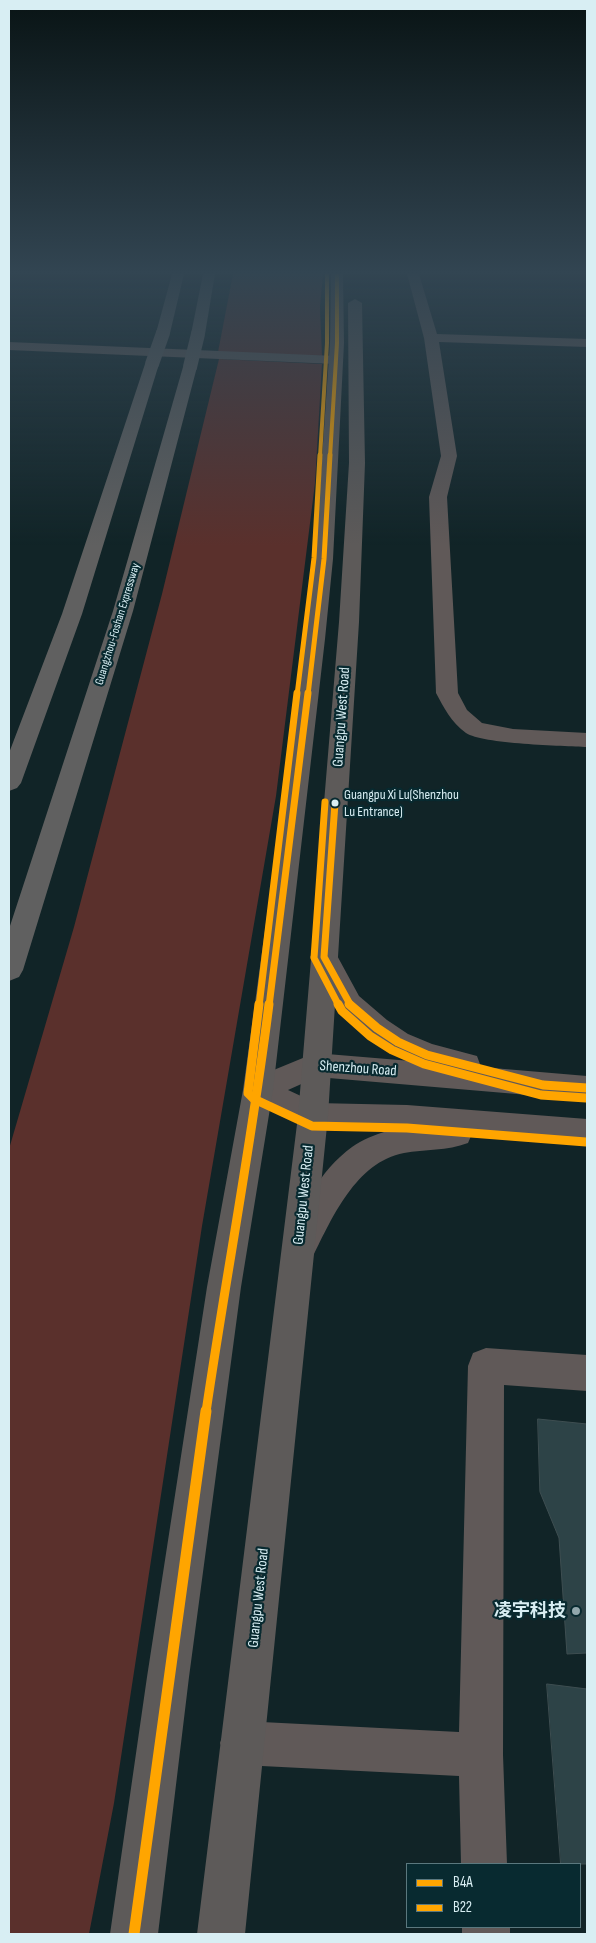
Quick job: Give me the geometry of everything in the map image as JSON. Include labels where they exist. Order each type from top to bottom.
[{"type":"highway","points":[[9,783],[72,614],[152,365]]},
{"type":"highway","name":"Guangzhou-Foshan Expressway","points":[[9,970],[123,611],[191,365]]},
{"type":"main road","points":[[134,1934],[168,1677],[223,1297],[258,1090],[322,577],[336,365]]},
{"type":"main road","name":"Guangpu West Road","points":[[221,1934],[313,1116],[315,1065],[349,622],[357,463],[357,365]]},
{"type":"street","points":[[435,365],[448,456],[438,497],[447,693],[458,714],[475,728],[513,736],[587,740]]},
{"type":"street","points":[[324,957],[350,1004],[377,1028],[398,1042],[427,1055],[543,1085]]},
{"type":"street","name":"Shenzhou Road","points":[[258,1090],[315,1065],[587,1088]]},
{"type":"street","points":[[258,1090],[313,1116],[407,1118],[587,1132]]},
{"type":"street","points":[[298,1252],[322,1205],[341,1177],[363,1154],[396,1141],[523,1126]]},
{"type":"street","points":[[484,1863],[481,1755],[486,1366],[587,1373]]},
{"type":"street","points":[[242,1742],[481,1755]]},
{"type":"shaded area","points":[[218,365],[322,365],[315,483],[276,796],[202,1226],[114,1803],[89,1934],[9,1934],[9,1149],[74,927],[162,594]]},
{"type":"building","points":[[538,1419],[587,1424],[587,1653],[567,1654],[559,1538],[540,1492]]},
{"type":"building","points":[[547,1684],[587,1689],[587,1864],[561,1863]]},
{"type":"transit line","name":"B22","points":[[326,365],[314,558],[248,1093],[254,1099],[312,1126],[407,1128],[586,1142]]},
{"type":"transit line","name":"B4A","points":[[134,1934],[168,1677],[224,1287],[258,1090],[324,559],[336,365]]},
{"type":"transit line","name":"B22","points":[[325,802],[314,958],[342,1011],[370,1036],[392,1050],[424,1064],[541,1095],[586,1098]]},
{"type":"transit line","name":"B4A","points":[[335,803],[324,957],[349,1004],[377,1028],[398,1042],[427,1055],[543,1085],[587,1088]]},
{"type":"place","name":"Guangpu Xi Lu(Shenzhou Lu Entrance)","points":[[335,803]]},
{"type":"place","name":"凌宇科技","points":[[576,1611]]}]
